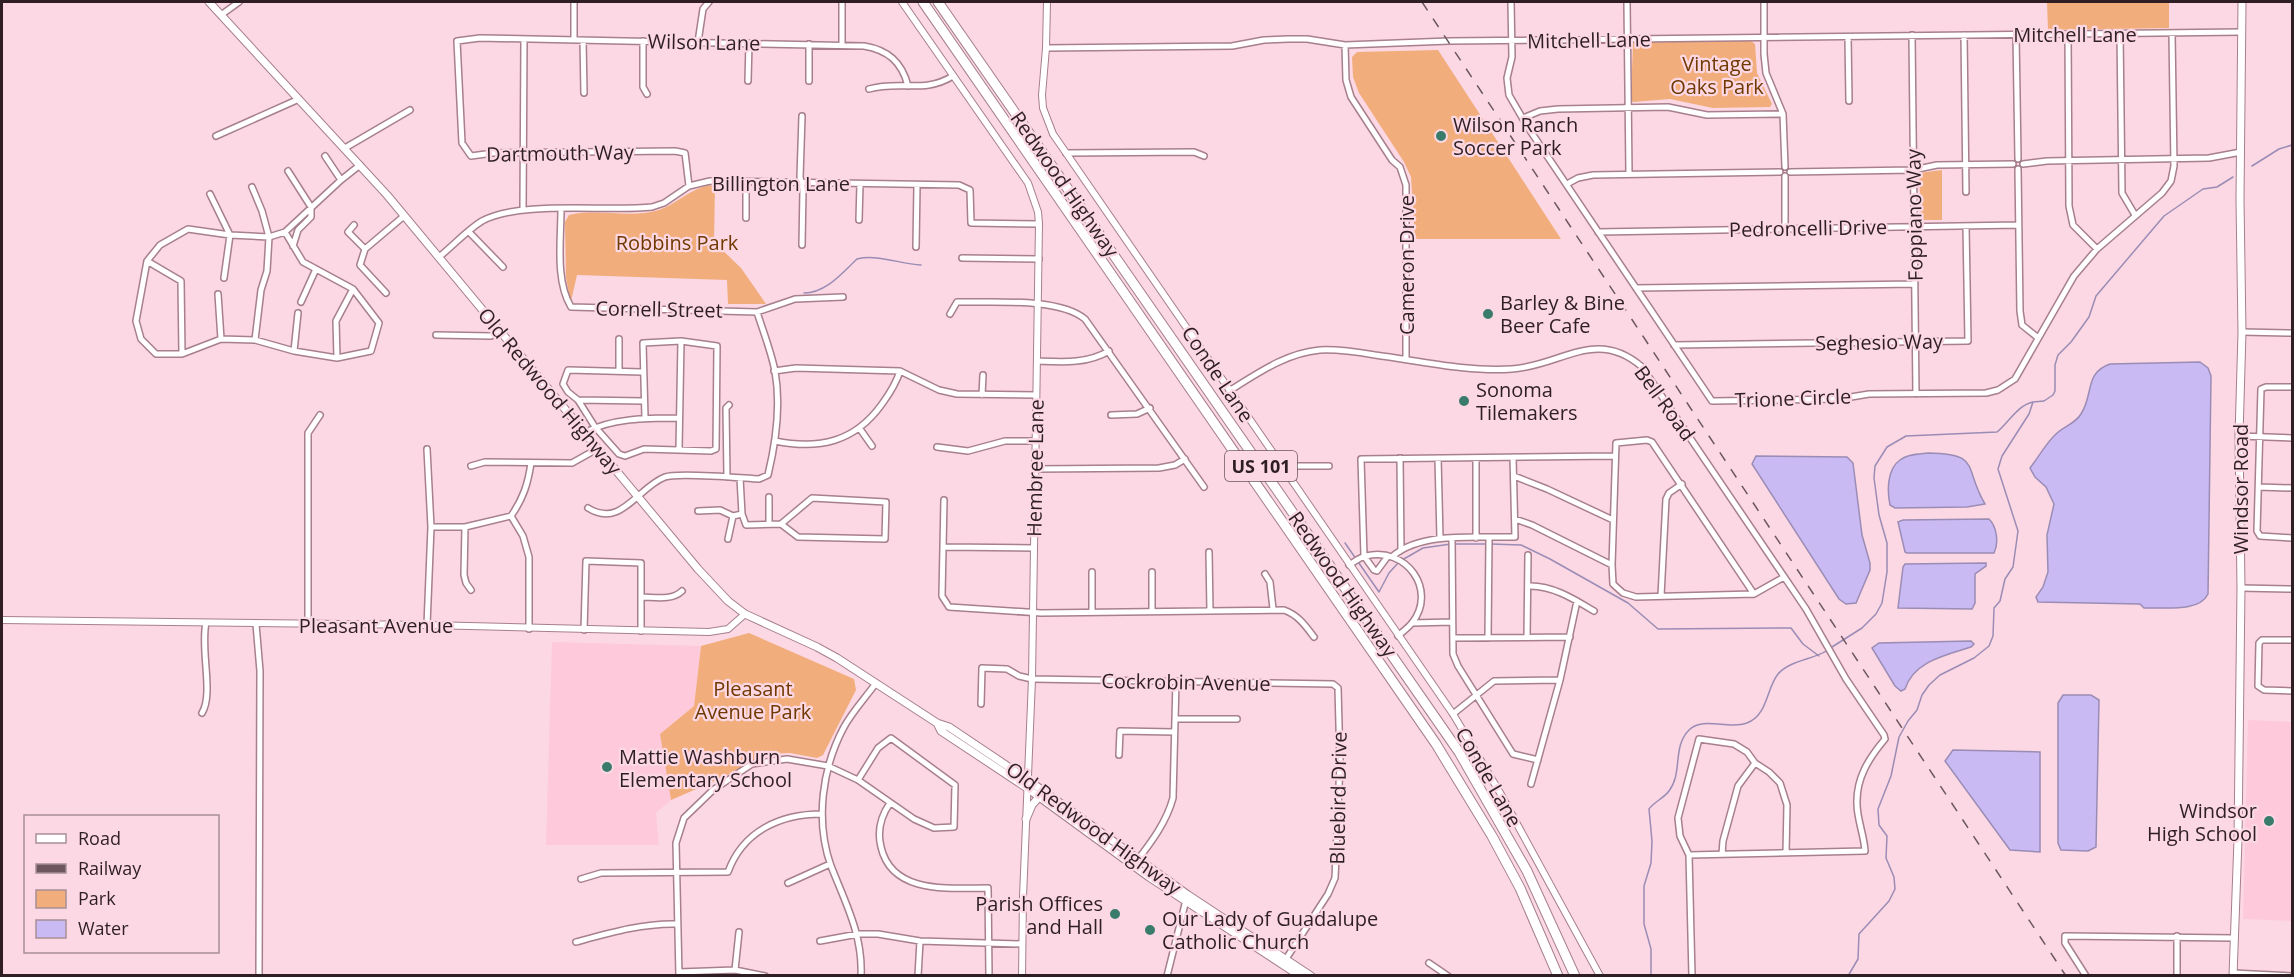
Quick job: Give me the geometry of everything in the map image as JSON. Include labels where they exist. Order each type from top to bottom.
[{"type":"highway","name":"Redwood Highway","points":[[923,2],[1436,744],[1492,836],[1526,902],[1558,975]]},
{"type":"highway","name":"Redwood Highway","points":[[938,2],[1459,752],[1527,871],[1575,975]]},
{"type":"highway","points":[[1538,894],[1582,975]]},
{"type":"highway","points":[[1526,902],[1551,975]]},
{"type":"main road","name":"Old Redwood Highway","points":[[209,2],[345,148],[404,216],[712,586],[745,614],[817,647],[876,682],[937,723],[949,727],[1138,859],[1187,898]]},
{"type":"main road","name":"Windsor Road","points":[[2233,974],[2238,840],[2241,588],[2239,436],[2242,332],[2242,2]]},
{"type":"main road","name":"Old Redwood Highway","points":[[937,723],[941,731],[1028,788],[1133,866],[1187,898],[1300,975]]},
{"type":"main road","points":[[1026,819],[1032,805],[1039,797]]},
{"type":"main road","name":"Old Redwood Highway","points":[[1284,962],[1311,975]]},
{"type":"street","points":[[221,15],[239,2]]},
{"type":"street","points":[[574,2],[574,40]]},
{"type":"street","points":[[698,42],[703,9],[709,2]]},
{"type":"street","points":[[842,2],[842,45]]},
{"type":"street","name":"Hembree Lane","points":[[902,2],[1028,183],[1038,212],[1039,304],[1032,679],[1022,975]]},
{"type":"street","name":"Conde Lane","points":[[1047,2],[1046,48],[1041,95],[1043,108],[1053,134],[1285,472],[1357,560],[1398,636],[1453,714],[1499,791],[1600,975]]},
{"type":"street","name":"Trione Circle","points":[[1511,2],[1512,42],[1507,78],[1509,95],[1598,232],[1713,401],[1839,399],[1869,394],[1986,393],[1998,390],[2014,379],[2074,276],[2097,249],[2162,193],[2171,181],[2174,159],[2172,33]]},
{"type":"street","points":[[1627,2],[1629,174]]},
{"type":"street","points":[[1764,2],[1767,73],[1783,114],[1785,229]]},
{"type":"street","name":"Mitchell Lane","points":[[1046,48],[1232,46],[1264,40],[1288,39],[1307,39],[1345,45],[2242,32]]},
{"type":"street","points":[[2120,33],[2122,193],[2135,215]]},
{"type":"street","points":[[2016,34],[2018,159],[2023,164]]},
{"type":"street","points":[[2068,34],[2070,207],[2073,225],[2097,249]]},
{"type":"street","points":[[1964,35],[1966,192]]},
{"type":"street","name":"Foppiano Way","points":[[1912,36],[1916,394]]},
{"type":"street","points":[[1848,37],[1849,101]]},
{"type":"street","name":"Wilson Lane","points":[[480,38],[870,47],[888,53],[900,65],[908,86]]},
{"type":"street","name":"Dartmouth Way","points":[[480,38],[457,41],[462,143],[471,156],[493,153],[675,151],[685,153],[689,186]]},
{"type":"street","points":[[523,210],[524,39]]},
{"type":"street","points":[[583,40],[584,93]]},
{"type":"street","points":[[643,41],[643,87],[647,94]]},
{"type":"street","points":[[748,81],[749,43]]},
{"type":"street","points":[[809,44],[809,81]]},
{"type":"street","name":"Cameron Drive","points":[[1345,45],[1346,80],[1351,97],[1392,160],[1400,167],[1406,185],[1406,359]]},
{"type":"street","points":[[869,89],[881,86],[936,85],[953,76]]},
{"type":"street","points":[[216,136],[299,99]]},
{"type":"street","points":[[1523,118],[1540,111],[1558,109],[1668,107],[1707,116],[1783,114]]},
{"type":"street","points":[[345,148],[410,110]]},
{"type":"street","points":[[802,116],[800,177],[802,183],[802,245]]},
{"type":"street","points":[[1066,153],[1194,152],[1204,156]]},
{"type":"street","points":[[2018,169],[2023,164],[2070,160],[2209,158],[2241,152]]},
{"type":"street","points":[[324,156],[341,180]]},
{"type":"street","points":[[1567,184],[1578,178],[1593,175],[1913,170],[1937,165],[2013,164],[2018,159]]},
{"type":"street","points":[[2013,164],[2018,169],[2021,318],[2022,325],[2037,337]]},
{"type":"street","points":[[285,232],[303,262],[353,289],[380,323],[371,351],[337,358],[294,351],[255,340],[221,339],[182,354],[156,354],[141,339],[136,321],[147,261],[160,244],[188,229],[230,235],[269,237],[285,232],[360,165]]},
{"type":"street","points":[[288,171],[311,207],[311,217],[298,230],[293,246]]},
{"type":"street","name":"Billington Lane","points":[[439,257],[481,222],[494,216],[523,210],[652,207],[664,203],[689,186],[710,182],[959,186],[970,190],[971,223],[1039,224]]},
{"type":"street","points":[[746,182],[746,218]]},
{"type":"street","points":[[859,220],[860,184]]},
{"type":"street","points":[[916,247],[917,184]]},
{"type":"street","points":[[252,187],[269,237],[267,270],[261,290],[255,340]]},
{"type":"street","points":[[210,194],[230,235],[224,278]]},
{"type":"street","name":"Cornell Street","points":[[561,209],[562,276],[565,297],[571,307],[757,312],[795,299],[843,297]]},
{"type":"street","points":[[386,293],[360,266],[365,249],[404,216]]},
{"type":"street","points":[[354,225],[348,232],[365,249]]},
{"type":"street","name":"Pedroncelli Drive","points":[[1598,232],[2018,225]]},
{"type":"street","name":"Seghesio Way","points":[[1674,345],[1968,341],[1966,226]]},
{"type":"street","points":[[469,232],[503,267]]},
{"type":"street","points":[[962,258],[1039,259]]},
{"type":"street","points":[[147,261],[181,281],[182,354]]},
{"type":"street","points":[[301,302],[316,269]]},
{"type":"street","points":[[1636,288],[1915,284]]},
{"type":"street","points":[[337,358],[336,321],[353,289]]},
{"type":"street","points":[[218,294],[221,339]]},
{"type":"street","points":[[950,314],[957,302],[1039,304],[1076,311],[1085,319],[1109,351],[1204,487]]},
{"type":"street","points":[[588,508],[596,513],[614,513],[665,477],[759,479],[768,475],[775,441],[777,395],[774,371],[757,312]]},
{"type":"street","points":[[294,351],[298,313]]},
{"type":"street","points":[[2242,332],[2292,333]]},
{"type":"street","points":[[436,335],[491,336],[502,333]]},
{"type":"street","points":[[619,339],[619,371]]},
{"type":"street","points":[[642,372],[568,370],[563,384],[568,392],[578,400],[595,427],[615,451],[626,456],[644,449],[706,452],[716,449],[717,346],[681,341],[643,343],[645,418]]},
{"type":"street","points":[[678,449],[681,341]]},
{"type":"street","name":"Bell Road","points":[[1229,391],[1263,369],[1308,352],[1338,351],[1503,369],[1516,369],[1589,349],[1609,349],[1627,356],[1648,374],[1806,609],[1834,659],[1883,732],[1884,739],[1869,758],[1859,780],[1857,804],[1864,851],[1786,854]]},
{"type":"street","points":[[1038,361],[1080,361],[1092,359],[1109,351]]},
{"type":"street","points":[[774,371],[796,368],[900,371],[939,390],[957,394],[1036,395]]},
{"type":"street","points":[[775,441],[802,445],[826,443],[843,438],[860,429],[873,417],[895,386],[900,371]]},
{"type":"street","points":[[982,375],[982,395]]},
{"type":"street","points":[[2292,387],[2261,389],[2257,531],[2260,536],[2292,538]]},
{"type":"street","points":[[578,400],[644,401]]},
{"type":"street","points":[[727,477],[725,421],[726,408],[729,405]]},
{"type":"street","points":[[1111,415],[1137,414],[1150,408]]},
{"type":"street","points":[[308,624],[308,433],[320,415]]},
{"type":"street","points":[[584,433],[595,427],[645,418],[678,418]]},
{"type":"street","points":[[860,429],[872,446]]},
{"type":"street","points":[[2239,436],[2292,438]]},
{"type":"street","points":[[1754,594],[1652,442],[1647,440],[1616,443],[1612,565],[1613,584],[1623,593],[1636,597],[1754,594],[1784,577]]},
{"type":"street","points":[[938,447],[968,451],[1005,441],[1035,441]]},
{"type":"street","points":[[427,449],[430,526],[427,625]]},
{"type":"street","points":[[471,466],[485,462],[572,463],[597,449]]},
{"type":"street","points":[[1357,560],[1361,459],[1614,456]]},
{"type":"street","points":[[1400,458],[1401,550]]},
{"type":"street","points":[[1438,458],[1440,538]]},
{"type":"street","points":[[1476,458],[1476,538]]},
{"type":"street","points":[[1357,560],[1377,571],[1401,550],[1440,538],[1515,537],[1513,458]]},
{"type":"street","points":[[1036,469],[1159,468],[1175,465],[1185,459]]},
{"type":"street","points":[[430,526],[465,528],[511,516],[524,495],[529,481],[531,463]]},
{"type":"street","points":[[1285,472],[1295,466],[1329,466]]},
{"type":"street","points":[[1514,476],[1613,520]]},
{"type":"street","points":[[740,477],[742,514],[746,525],[781,524],[798,537],[885,539],[886,502],[812,498],[781,524]]},
{"type":"street","points":[[1661,596],[1664,509],[1669,494],[1682,484]]},
{"type":"street","points":[[2259,487],[2292,488]]},
{"type":"street","points":[[769,497],[769,524]]},
{"type":"street","points":[[944,500],[942,596],[949,607],[1033,613],[1273,609],[1293,613],[1304,622],[1314,637]]},
{"type":"street","points":[[698,511],[720,510],[733,516],[742,514]]},
{"type":"street","points":[[511,516],[523,536],[529,557],[529,629]]},
{"type":"street","points":[[728,539],[733,516]]},
{"type":"street","points":[[1515,519],[1532,525],[1612,565]]},
{"type":"street","points":[[465,528],[464,575],[471,590]]},
{"type":"street","points":[[1452,539],[1453,654],[1458,666],[1513,754],[1538,760]]},
{"type":"street","points":[[1488,638],[1489,539]]},
{"type":"street","points":[[944,547],[1034,548]]},
{"type":"street","points":[[1209,552],[1210,611]]},
{"type":"street","points":[[1527,637],[1528,555]]},
{"type":"street","points":[[1357,560],[1393,557],[1405,563],[1415,573],[1419,584],[1419,608],[1412,623],[1398,636]]},
{"type":"street","points":[[584,630],[586,561],[641,563],[641,631]]},
{"type":"street","points":[[1092,572],[1092,612]]},
{"type":"street","points":[[1152,572],[1152,611]]},
{"type":"street","points":[[1265,574],[1270,582],[1273,609]]},
{"type":"street","points":[[1528,586],[1539,586],[1577,601],[1594,611]]},
{"type":"street","points":[[2241,588],[2292,589]]},
{"type":"street","points":[[641,597],[678,596],[682,591]]},
{"type":"street","points":[[1531,784],[1560,680],[1577,601]]},
{"type":"street","name":"Pleasant Avenue","points":[[2,621],[427,625],[529,629],[721,631],[737,624],[745,614]]},
{"type":"street","points":[[1412,623],[1452,622]]},
{"type":"street","points":[[202,713],[208,694],[203,643],[206,623]]},
{"type":"street","points":[[256,624],[260,671],[259,975]]},
{"type":"street","points":[[1453,638],[1570,637]]},
{"type":"street","points":[[2292,640],[2262,640],[2258,646],[2258,686],[2261,689],[2292,691]]},
{"type":"street","name":"Cockrobin Avenue","points":[[981,704],[982,668],[1007,669],[1019,676],[1032,679],[1333,684],[1338,688]]},
{"type":"street","points":[[1453,714],[1494,681],[1560,680]]},
{"type":"street","points":[[1133,866],[1170,812],[1173,798],[1176,681]]},
{"type":"street","points":[[861,975],[858,934],[830,864],[822,814],[828,766],[844,727],[876,682]]},
{"type":"street","name":"Bluebird Drive","points":[[1284,962],[1332,888],[1335,878],[1340,763],[1338,688]]},
{"type":"street","points":[[1175,719],[1237,719]]},
{"type":"street","points":[[1119,755],[1120,731],[1174,732]]},
{"type":"street","points":[[765,975],[735,970],[679,974],[676,843],[684,818],[713,790],[752,764],[777,759],[828,766],[858,780],[914,819],[934,828],[954,826],[955,784],[891,738],[878,748],[858,780]]},
{"type":"street","points":[[1689,855],[1786,854],[1787,805],[1780,783],[1755,763],[1747,752],[1734,744],[1699,739],[1678,818],[1680,836],[1689,855],[1692,975]]},
{"type":"street","points":[[1722,854],[1723,841],[1738,786],[1755,763]]},
{"type":"street","points":[[890,803],[881,821],[879,837],[883,855],[893,870],[906,880],[925,886],[988,888],[989,975]]},
{"type":"street","points":[[581,879],[601,873],[728,872],[734,856],[754,835],[776,821],[795,816],[822,814]]},
{"type":"street","points":[[788,883],[830,864]]},
{"type":"street","points":[[1167,975],[1187,898]]},
{"type":"street","points":[[576,942],[618,930],[677,924]]},
{"type":"street","points":[[735,970],[739,932]]},
{"type":"street","points":[[820,941],[858,934],[878,934],[920,942],[1022,944]]},
{"type":"street","points":[[2086,975],[2064,943],[2064,936],[2233,938]]},
{"type":"street","points":[[2177,936],[2177,975]]},
{"type":"street","points":[[918,975],[920,942]]},
{"type":"street","points":[[1429,963],[1448,975]]},
{"type":"street","points":[[2233,974],[2292,975]]},
{"type":"shaded area","name":"Mattie Washburn Elementary School","points":[[552,642],[701,646],[694,706],[660,734],[671,800],[656,813],[659,845],[546,845]]},
{"type":"shaded area","name":"Windsor High School","points":[[2248,720],[2292,722],[2292,921],[2243,919]]},
{"type":"green space","points":[[2047,2],[2169,2],[2169,28],[2048,30]]},
{"type":"green space","name":"Vintage Oaks Park","points":[[1751,41],[1755,44],[1757,73],[1772,104],[1770,107],[1713,108],[1670,99],[1633,102],[1631,99],[1633,42]]},
{"type":"green space","name":"Wilson Ranch Soccer Park","points":[[1438,50],[1561,239],[1415,239],[1411,177],[1404,162],[1359,93],[1353,77],[1352,57],[1357,52]]},
{"type":"green space","points":[[1942,170],[1942,220],[1921,220],[1919,173]]},
{"type":"green space","name":"Robbins Park","points":[[715,185],[714,242],[741,268],[766,304],[728,304],[727,280],[577,275],[570,300],[566,277],[565,222],[569,215],[648,213],[666,207],[699,188]]},
{"type":"green space","name":"Pleasant Avenue Park","points":[[749,633],[854,679],[856,690],[823,755],[817,758],[790,753],[764,754],[724,777],[671,800],[660,734],[694,706],[701,646]]},
{"type":"water","points":[[2200,362],[2208,368],[2211,376],[2208,594],[2197,604],[2180,608],[2144,608],[2140,604],[2038,602],[2036,597],[2043,587],[2048,572],[2047,535],[2054,504],[2046,487],[2035,477],[2030,468],[2052,438],[2081,414],[2093,379],[2102,368],[2110,364]]},
{"type":"water","points":[[1928,453],[1957,456],[1964,460],[1985,504],[1967,507],[1895,508],[1890,505],[1889,481],[1896,464],[1906,457]]},
{"type":"water","points":[[1756,456],[1847,457],[1853,463],[1862,535],[1870,563],[1870,570],[1856,603],[1846,604],[1839,599],[1752,464]]},
{"type":"water","points":[[1989,519],[1996,535],[1994,553],[1907,553],[1898,522],[1903,520]]},
{"type":"water","points":[[1986,563],[1986,566],[1975,574],[1975,603],[1972,609],[1898,608],[1905,564]]},
{"type":"water","points":[[1971,641],[1974,644],[1971,647],[1942,656],[1923,666],[1909,679],[1905,689],[1901,691],[1895,686],[1872,648],[1879,643]]},
{"type":"water","points":[[2063,695],[2091,695],[2099,700],[2096,847],[2088,851],[2061,850],[2058,843],[2058,703]]},
{"type":"water","points":[[1953,750],[2040,752],[2040,852],[2010,850],[1945,761]]},
{"type":"waterway","points":[[2252,166],[2279,149],[2292,145]]},
{"type":"waterway","points":[[1848,976],[1858,959],[1859,934],[1889,901],[1895,889],[1894,877],[1886,858],[1887,836],[1879,825],[1878,809],[1891,776],[1899,737],[1917,710],[1922,695],[1929,685],[1940,675],[1974,658],[1989,646],[1993,636],[1994,608],[2000,601],[2005,579],[2013,567],[2018,531],[1998,469],[2002,456],[2029,414],[2033,402],[2044,401],[2053,395],[2058,355],[2071,342],[2089,317],[2096,296],[2164,216],[2203,189],[2217,187],[2233,177]]},
{"type":"waterway","points":[[804,293],[826,286],[857,259],[881,258],[921,265]]},
{"type":"waterway","points":[[1832,647],[1862,628],[1876,614],[1882,603],[1887,572],[1887,543],[1879,515],[1874,478],[1875,466],[1887,447],[1906,436],[1997,432],[2018,410],[2033,402]]},
{"type":"waterway","points":[[1345,543],[1379,592],[1389,573],[1398,563]]},
{"type":"waterway","points":[[1402,560],[1423,548],[1451,544]]},
{"type":"waterway","points":[[1455,544],[1487,544]]},
{"type":"waterway","points":[[1491,544],[1521,545],[1550,559],[1628,603],[1658,629],[1791,628],[1803,644],[1819,656]]},
{"type":"waterway","points":[[1651,976],[1651,949],[1644,924],[1644,886],[1651,863],[1652,841],[1649,809],[1667,793],[1673,784],[1684,737],[1689,730],[1701,724],[1740,725],[1754,719],[1763,708],[1774,680],[1783,669],[1828,650]]},
{"type":"railway","points":[[1422,2],[2066,976]]},
{"type":"place","name":"Wilson Ranch Soccer Park","points":[[1441,136]]},
{"type":"place","name":"Barley & Bine Beer Cafe","points":[[1488,314]]},
{"type":"place","name":"Sonoma Tilemakers","points":[[1464,401]]},
{"type":"place","name":"Mattie Washburn Elementary School","points":[[607,767]]},
{"type":"place","name":"Windsor High School","points":[[2269,821]]},
{"type":"place","name":"Parish Offices and Hall","points":[[1115,914]]},
{"type":"place","name":"Our Lady of Guadalupe Catholic Church","points":[[1150,930]]}]
